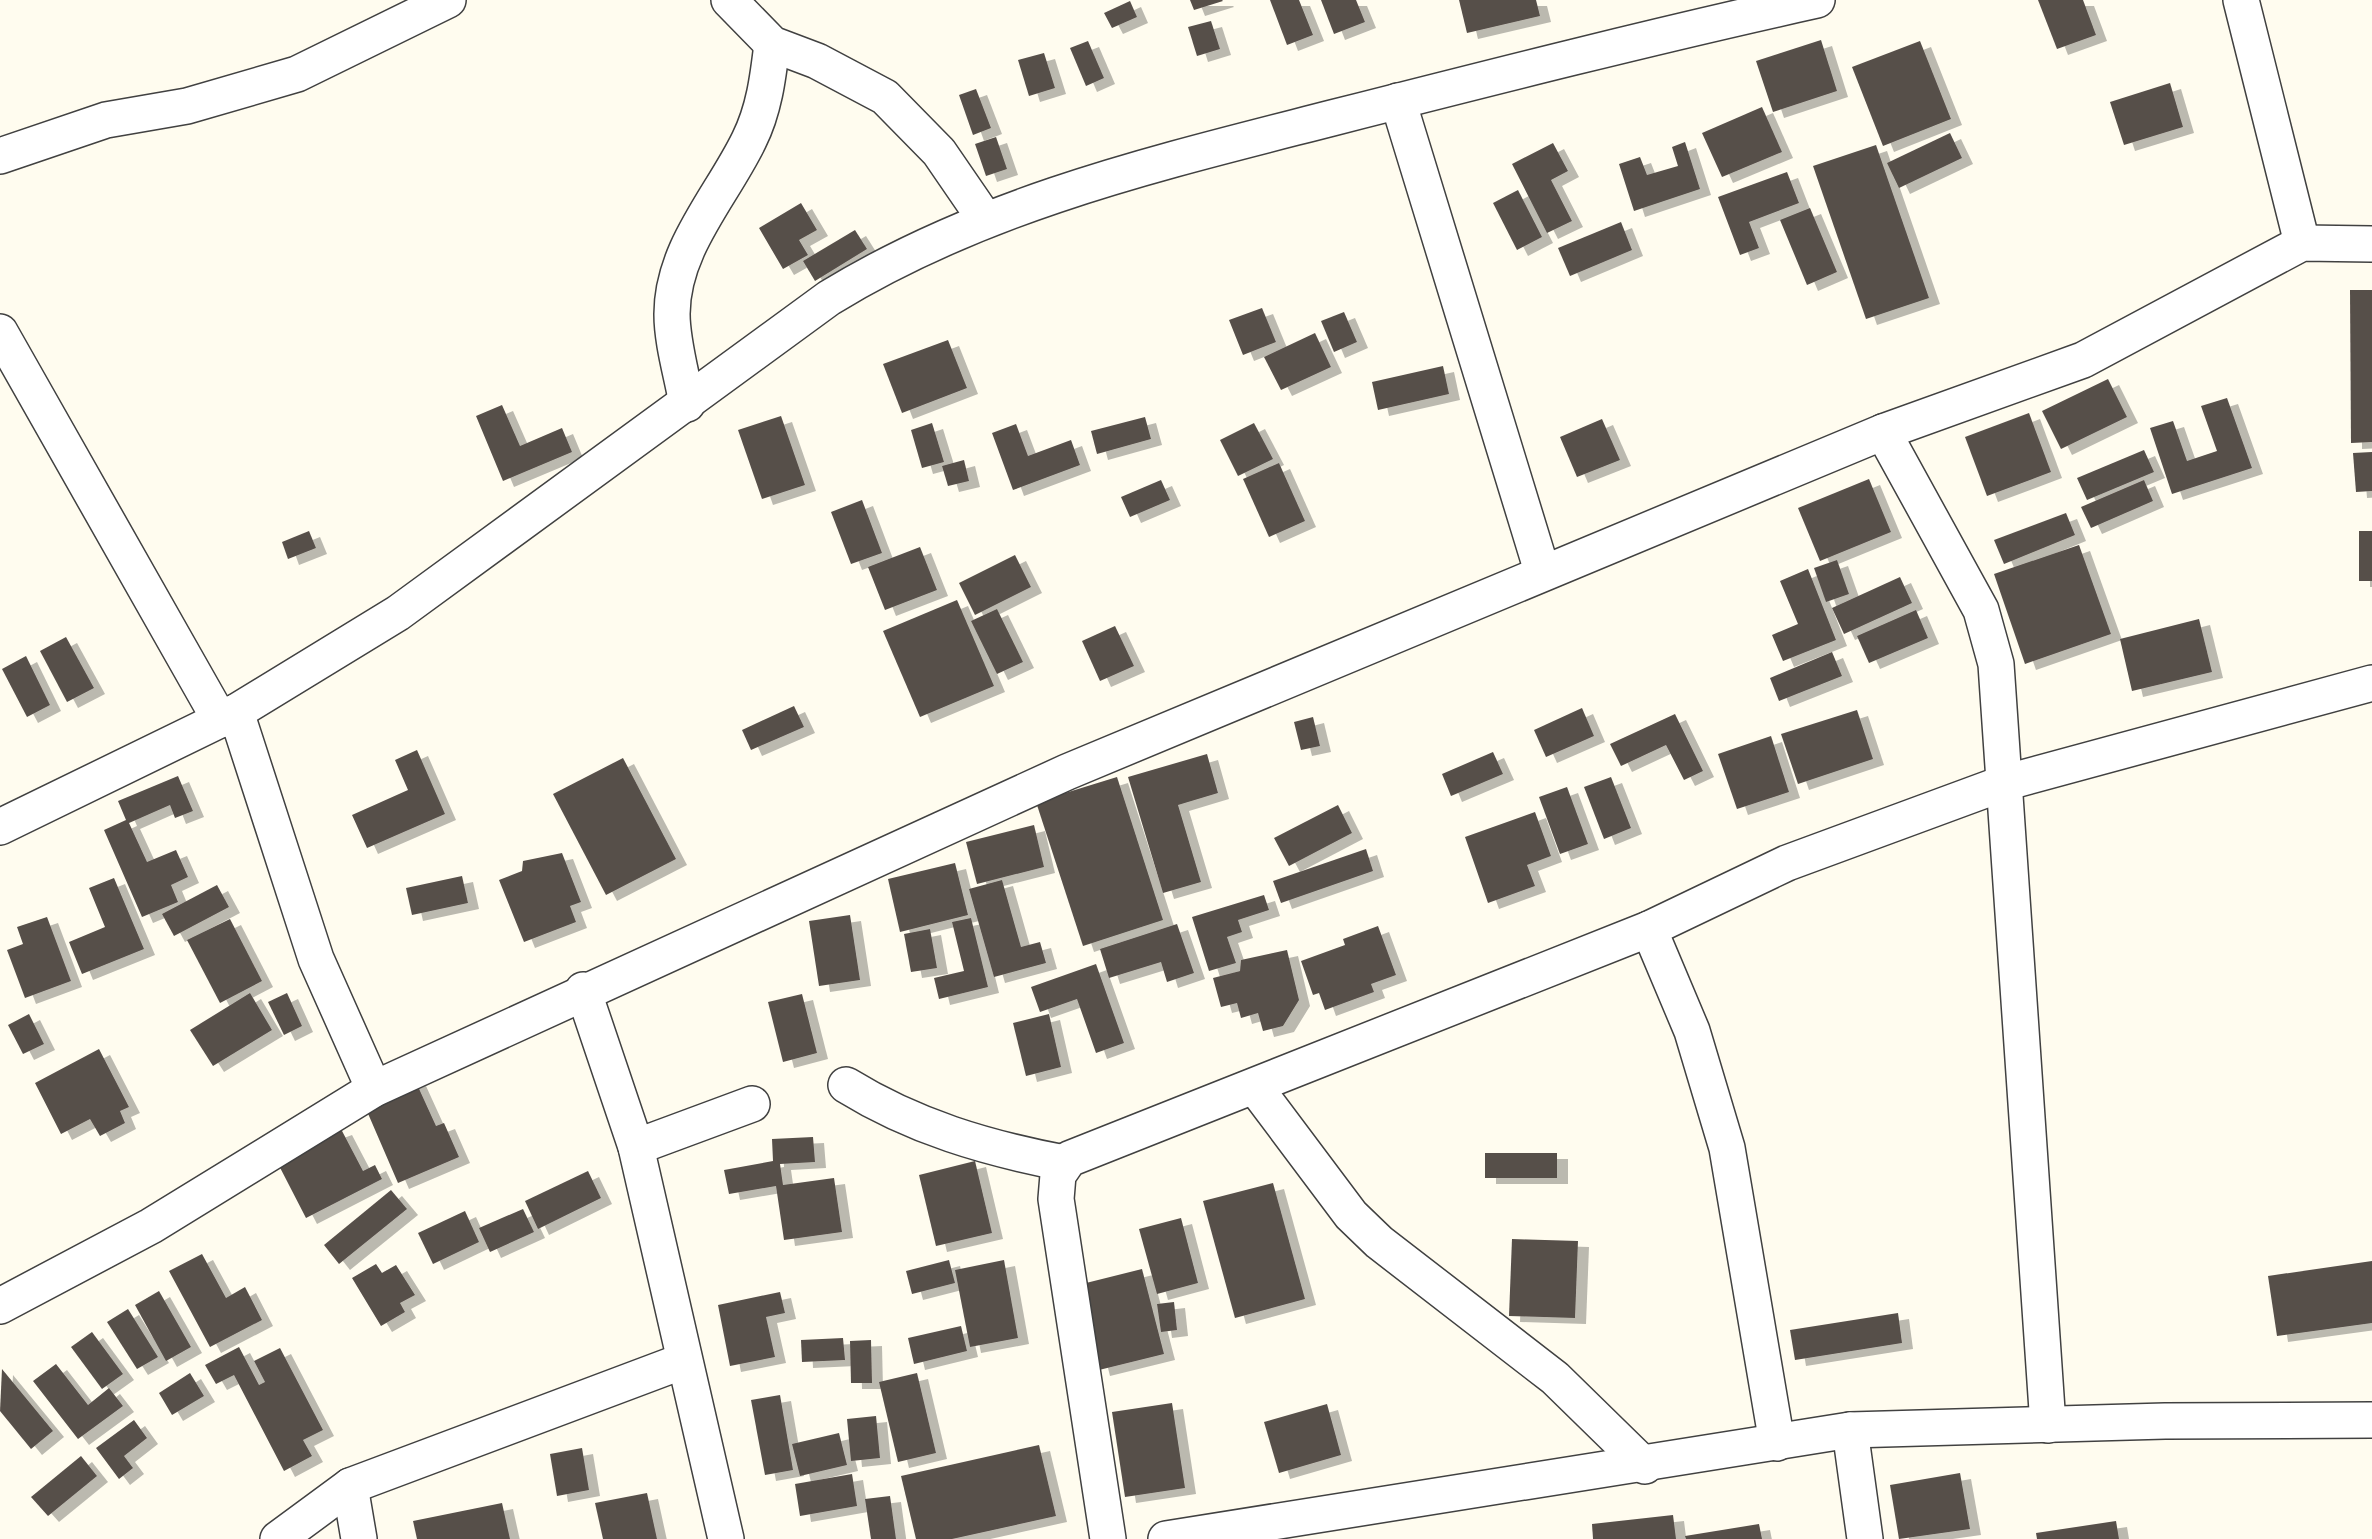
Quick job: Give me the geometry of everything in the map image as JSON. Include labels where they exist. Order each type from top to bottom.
[{"type":"street","points":[[0,156],[106,120],[187,106],[297,74],[448,0]]},
{"type":"street","points":[[728,0],[772,44],[817,61],[885,97],[939,152],[985,220]]},
{"type":"street","points":[[0,827],[228,716],[398,613],[856,281],[985,220],[1125,172],[1398,101],[1817,0]]},
{"type":"street","points":[[2241,0],[2302,244]]},
{"type":"street","points":[[687,404],[672,313],[680,271],[701,220],[748,141],[765,98],[772,44]]},
{"type":"street","points":[[1398,101],[1542,571]]},
{"type":"street","points":[[0,1306],[151,1226],[374,1089],[1066,772],[1883,432],[2083,360],[2302,244],[2372,244]]},
{"type":"street","points":[[0,332],[228,716],[316,959],[374,1089]]},
{"type":"street","points":[[1883,432],[1980,610],[1999,684],[2048,1425]]},
{"type":"street","points":[[1108,1539],[1056,1199],[1064,1163],[1084,1150],[1649,929],[1787,863],[2004,783],[2372,683]]},
{"type":"street","points":[[1649,929],[1692,1031],[1727,1148],[1776,1443]]},
{"type":"street","points":[[584,990],[636,1148],[726,1539]]},
{"type":"street","points":[[846,1085],[890,1112],[947,1134],[1064,1163]]},
{"type":"street","points":[[1254,1086],[1351,1215],[1379,1242],[1555,1378],[1645,1466]]},
{"type":"street","points":[[636,1148],[752,1104]]},
{"type":"street","points":[[278,1539],[350,1486],[682,1361]]},
{"type":"street","points":[[1166,1539],[1645,1466],[1850,1430],[2372,1420]]},
{"type":"street","points":[[1850,1430],[1864,1539]]},
{"type":"street","points":[[350,1486],[359,1539]]},
{"type":"building","points":[[1190,0],[1222,0],[1223,1],[1194,10]]},
{"type":"building","points":[[1270,0],[1299,0],[1313,35],[1287,45]]},
{"type":"building","points":[[1321,0],[1356,0],[1365,22],[1334,34]]},
{"type":"building","points":[[1459,0],[1536,0],[1540,16],[1467,33]]},
{"type":"building","points":[[2038,0],[2083,0],[2096,35],[2057,49]]},
{"type":"building","points":[[1130,1],[1137,17],[1112,28],[1104,13]]},
{"type":"building","points":[[1211,21],[1220,49],[1197,56],[1188,27]]},
{"type":"building","points":[[1821,40],[1837,91],[1773,112],[1756,61]]},
{"type":"building","points":[[1088,41],[1104,78],[1086,86],[1070,48]]},
{"type":"building","points":[[1920,41],[1951,119],[1883,146],[1852,67]]},
{"type":"building","points":[[1044,53],[1055,88],[1029,96],[1018,60]]},
{"type":"building","points":[[2170,83],[2183,127],[2124,145],[2110,102]]},
{"type":"building","points":[[976,89],[991,128],[973,135],[959,95]]},
{"type":"building","points":[[1762,107],[1782,152],[1722,177],[1702,133]]},
{"type":"building","points":[[1950,133],[1962,158],[1899,188],[1887,163]]},
{"type":"building","points":[[996,137],[1007,169],[986,176],[975,144]]},
{"type":"building","points":[[1685,142],[1700,189],[1634,211],[1619,164],[1640,157],[1647,175],[1678,166],[1672,147]]},
{"type":"building","points":[[1553,143],[1568,171],[1551,180],[1572,221],[1547,233],[1512,164]]},
{"type":"building","points":[[1876,145],[1929,298],[1866,319],[1813,166]]},
{"type":"building","points":[[1787,172],[1799,203],[1749,222],[1759,248],[1740,255],[1718,197]]},
{"type":"building","points":[[1518,190],[1542,237],[1517,250],[1493,203]]},
{"type":"building","points":[[801,203],[817,230],[799,240],[808,255],[783,269],[759,228]]},
{"type":"building","points":[[1810,208],[1837,272],[1807,285],[1780,220]]},
{"type":"building","points":[[1621,222],[1632,250],[1570,276],[1558,248]]},
{"type":"building","points":[[855,230],[867,249],[815,281],[803,261]]},
{"type":"building","points":[[2350,290],[2372,290],[2372,442],[2351,443]]},
{"type":"building","points":[[1262,308],[1276,342],[1243,355],[1229,320]]},
{"type":"building","points":[[1344,312],[1357,342],[1334,352],[1321,321]]},
{"type":"building","points":[[1315,333],[1331,367],[1281,390],[1264,357]]},
{"type":"building","points":[[948,340],[967,388],[902,413],[883,364]]},
{"type":"building","points":[[1443,366],[1449,394],[1378,410],[1372,382]]},
{"type":"building","points":[[2108,379],[2127,417],[2061,449],[2042,411]]},
{"type":"building","points":[[2227,398],[2252,468],[2172,494],[2150,428],[2173,421],[2187,461],[2217,451],[2201,406]]},
{"type":"building","points":[[502,405],[520,446],[562,428],[572,452],[503,481],[476,416]]},
{"type":"building","points":[[2029,413],[2051,472],[1987,496],[1965,437]]},
{"type":"building","points":[[781,416],[805,485],[762,499],[738,430]]},
{"type":"building","points":[[1145,417],[1151,439],[1097,454],[1091,431]]},
{"type":"building","points":[[1602,419],[1620,460],[1577,477],[1560,437]]},
{"type":"building","points":[[932,423],[944,462],[922,468],[911,430]]},
{"type":"building","points":[[1254,423],[1273,459],[1238,476],[1220,440]]},
{"type":"building","points":[[1016,424],[1028,456],[1071,440],[1080,465],[1013,490],[992,433]]},
{"type":"building","points":[[2144,450],[2154,472],[2087,500],[2077,478]]},
{"type":"building","points":[[2372,452],[2372,491],[2356,492],[2353,453]]},
{"type":"building","points":[[964,460],[969,481],[948,486],[942,466]]},
{"type":"building","points":[[1279,463],[1305,521],[1269,537],[1243,479]]},
{"type":"building","points":[[1869,479],[1891,532],[1820,561],[1798,508]]},
{"type":"building","points":[[1161,480],[1170,500],[1130,517],[1121,497]]},
{"type":"building","points":[[2144,480],[2153,501],[2091,528],[2081,507]]},
{"type":"building","points":[[862,500],[882,553],[851,564],[831,512]]},
{"type":"building","points":[[2066,513],[2075,535],[2004,564],[1994,540]]},
{"type":"building","points":[[309,531],[316,548],[288,559],[282,542]]},
{"type":"building","points":[[2359,531],[2372,531],[2372,581],[2359,581]]},
{"type":"building","points":[[2079,545],[2111,634],[2025,664],[1994,574]]},
{"type":"building","points":[[920,547],[937,590],[885,610],[868,567]]},
{"type":"building","points":[[1015,555],[1031,587],[975,615],[959,583]]},
{"type":"building","points":[[1837,560],[1849,594],[1826,602],[1814,568]]},
{"type":"building","points":[[1808,569],[1836,640],[1783,661],[1772,635],[1798,624],[1780,581]]},
{"type":"building","points":[[1900,577],[1912,603],[1844,634],[1832,608]]},
{"type":"building","points":[[957,600],[994,686],[920,717],[883,631]]},
{"type":"building","points":[[997,609],[1023,662],[997,674],[971,621]]},
{"type":"building","points":[[1916,610],[1928,638],[1869,663],[1857,636]]},
{"type":"building","points":[[2199,619],[2212,672],[2132,691],[2120,639]]},
{"type":"building","points":[[1115,626],[1134,666],[1100,681],[1082,641]]},
{"type":"building","points":[[66,637],[94,688],[67,702],[40,651]]},
{"type":"building","points":[[1832,652],[1842,676],[1779,701],[1770,678]]},
{"type":"building","points":[[26,656],[50,705],[27,717],[2,669]]},
{"type":"building","points":[[794,706],[804,727],[751,750],[742,730]]},
{"type":"building","points":[[1582,708],[1594,736],[1546,757],[1534,730]]},
{"type":"building","points":[[1857,710],[1873,759],[1798,784],[1781,734]]},
{"type":"building","points":[[1675,714],[1703,771],[1684,780],[1666,745],[1621,766],[1610,744]]},
{"type":"building","points":[[1313,717],[1320,746],[1301,750],[1294,722]]},
{"type":"building","points":[[1771,736],[1789,792],[1737,809],[1718,754]]},
{"type":"building","points":[[417,750],[445,814],[367,848],[352,815],[408,790],[395,760]]},
{"type":"building","points":[[1493,752],[1503,774],[1451,796],[1442,774]]},
{"type":"building","points":[[1207,754],[1218,793],[1178,805],[1201,882],[1163,893],[1128,777]]},
{"type":"building","points":[[623,758],[676,859],[606,895],[553,794]]},
{"type":"building","points":[[178,776],[193,811],[175,818],[170,805],[129,823],[147,862],[176,850],[188,877],[171,885],[178,902],[142,917],[104,830],[126,820],[118,801]]},
{"type":"building","points":[[1117,777],[1163,920],[1083,946],[1036,802]]},
{"type":"building","points":[[1611,777],[1631,828],[1604,839],[1584,787]]},
{"type":"building","points":[[1567,787],[1588,844],[1560,854],[1539,797]]},
{"type":"building","points":[[1338,805],[1352,833],[1289,866],[1274,838]]},
{"type":"building","points":[[1535,812],[1551,856],[1527,865],[1535,886],[1488,903],[1465,837]]},
{"type":"building","points":[[1034,825],[1044,867],[977,884],[966,842]]},
{"type":"building","points":[[1366,849],[1373,871],[1281,903],[1273,881]]},
{"type":"building","points":[[562,853],[581,902],[570,906],[576,922],[524,942],[499,880],[522,871],[523,861]]},
{"type":"building","points":[[955,863],[968,915],[900,932],[888,879]]},
{"type":"building","points":[[462,876],[468,903],[412,915],[406,888]]},
{"type":"building","points":[[114,878],[144,949],[82,974],[69,942],[105,927],[89,888]]},
{"type":"building","points":[[1002,880],[1021,947],[1040,942],[1046,963],[994,977],[969,889]]},
{"type":"building","points":[[217,885],[229,907],[174,936],[162,914]]},
{"type":"building","points":[[1264,895],[1269,910],[1238,920],[1242,932],[1227,937],[1236,963],[1209,971],[1192,917]]},
{"type":"building","points":[[850,915],[860,980],[819,986],[809,921]]},
{"type":"building","points":[[47,917],[71,981],[25,998],[7,950],[23,944],[17,927]]},
{"type":"building","points":[[971,918],[988,987],[939,999],[934,978],[964,971],[952,922]]},
{"type":"building","points":[[230,919],[262,981],[220,1003],[187,940]]},
{"type":"building","points":[[1177,924],[1194,973],[1167,982],[1161,962],[1109,978],[1100,949]]},
{"type":"building","points":[[1378,926],[1396,975],[1371,984],[1374,992],[1325,1010],[1319,993],[1313,995],[1301,961],[1345,945],[1343,939]]},
{"type":"building","points":[[930,929],[937,968],[911,972],[904,934]]},
{"type":"building","points":[[1287,950],[1299,1000],[1283,1026],[1263,1031],[1258,1013],[1241,1018],[1237,1003],[1221,1007],[1213,978],[1240,971],[1241,960]]},
{"type":"building","points":[[1096,964],[1124,1043],[1096,1053],[1077,999],[1040,1012],[1031,987]]},
{"type":"building","points":[[250,993],[272,1030],[213,1066],[190,1030]]},
{"type":"building","points":[[287,993],[302,1026],[284,1035],[268,1002]]},
{"type":"building","points":[[802,994],[817,1053],[783,1062],[768,1002]]},
{"type":"building","points":[[29,1014],[44,1044],[23,1054],[8,1025]]},
{"type":"building","points":[[1049,1014],[1061,1067],[1026,1076],[1013,1023]]},
{"type":"building","points":[[99,1049],[129,1107],[120,1111],[125,1123],[100,1136],[90,1119],[61,1134],[35,1083]]},
{"type":"building","points":[[415,1080],[436,1126],[444,1123],[459,1157],[398,1183],[363,1102]]},
{"type":"building","points":[[341,1129],[363,1171],[375,1165],[382,1179],[306,1218],[273,1154]]},
{"type":"building","points":[[813,1137],[815,1162],[780,1164],[783,1185],[834,1178],[842,1232],[784,1240],[776,1186],[729,1194],[724,1170],[773,1161],[772,1139]]},
{"type":"building","points":[[1485,1153],[1557,1153],[1557,1178],[1485,1178]]},
{"type":"building","points":[[975,1161],[992,1233],[936,1246],[919,1175]]},
{"type":"building","points":[[588,1171],[601,1198],[538,1229],[525,1201]]},
{"type":"building","points":[[1273,1183],[1305,1299],[1235,1318],[1203,1201]]},
{"type":"building","points":[[391,1190],[407,1209],[339,1264],[324,1245]]},
{"type":"building","points":[[523,1209],[534,1232],[490,1252],[479,1228]]},
{"type":"building","points":[[465,1211],[479,1242],[433,1264],[418,1233]]},
{"type":"building","points":[[1181,1218],[1198,1283],[1157,1294],[1139,1229]]},
{"type":"building","points":[[1512,1239],[1578,1241],[1575,1318],[1509,1316]]},
{"type":"building","points":[[202,1254],[226,1298],[245,1287],[262,1320],[210,1347],[169,1271]]},
{"type":"building","points":[[949,1260],[955,1283],[912,1294],[906,1271]]},
{"type":"building","points":[[1004,1260],[1018,1338],[970,1347],[955,1270]]},
{"type":"building","points":[[2372,1261],[2372,1323],[2277,1336],[2268,1276]]},
{"type":"building","points":[[376,1264],[382,1273],[396,1265],[415,1295],[400,1303],[405,1312],[381,1326],[352,1278]]},
{"type":"building","points":[[1142,1269],[1164,1354],[1099,1370],[1078,1285]]},
{"type":"building","points":[[159,1291],[191,1347],[166,1361],[135,1305]]},
{"type":"building","points":[[780,1292],[785,1313],[766,1317],[775,1357],[730,1366],[718,1305]]},
{"type":"building","points":[[1174,1302],[1177,1330],[1161,1332],[1157,1304]]},
{"type":"building","points":[[128,1309],[158,1357],[137,1369],[107,1322]]},
{"type":"building","points":[[1898,1313],[1902,1343],[1795,1360],[1790,1330]]},
{"type":"building","points":[[961,1326],[967,1351],[914,1364],[908,1338]]},
{"type":"building","points":[[92,1332],[123,1374],[102,1389],[71,1347]]},
{"type":"building","points":[[843,1338],[845,1360],[802,1362],[801,1340]]},
{"type":"building","points":[[871,1340],[872,1383],[851,1383],[850,1341]]},
{"type":"building","points":[[239,1347],[259,1385],[265,1382],[254,1361],[280,1348],[323,1430],[303,1440],[312,1456],[284,1471],[234,1375],[216,1384],[205,1365]]},
{"type":"building","points":[[56,1364],[88,1405],[109,1388],[123,1406],[78,1439],[33,1381]]},
{"type":"building","points":[[2,1369],[53,1431],[31,1449],[0,1411]]},
{"type":"building","points":[[190,1373],[204,1396],[172,1415],[159,1393]]},
{"type":"building","points":[[917,1373],[936,1453],[898,1462],[879,1382]]},
{"type":"building","points":[[780,1395],[793,1470],[765,1475],[751,1400]]},
{"type":"building","points":[[1172,1403],[1185,1488],[1125,1497],[1112,1412]]},
{"type":"building","points":[[1327,1404],[1341,1455],[1279,1473],[1264,1422]]},
{"type":"building","points":[[876,1416],[880,1458],[851,1461],[847,1419]]},
{"type":"building","points":[[134,1420],[147,1438],[124,1456],[133,1468],[119,1479],[96,1448]]},
{"type":"building","points":[[839,1433],[847,1465],[800,1476],[792,1444]]},
{"type":"building","points":[[1039,1445],[1056,1516],[952,1539],[916,1539],[901,1476]]},
{"type":"building","points":[[582,1448],[589,1490],[557,1496],[550,1454]]},
{"type":"building","points":[[81,1456],[97,1476],[48,1516],[31,1497]]},
{"type":"building","points":[[1960,1473],[1970,1529],[1899,1539],[1890,1485]]},
{"type":"building","points":[[852,1474],[857,1506],[800,1516],[795,1484]]},
{"type":"building","points":[[647,1493],[657,1539],[603,1539],[595,1503]]},
{"type":"building","points":[[890,1496],[896,1539],[871,1539],[865,1499]]},
{"type":"building","points":[[502,1503],[510,1539],[417,1539],[413,1521]]},
{"type":"building","points":[[1673,1515],[1676,1539],[1593,1539],[1592,1524]]},
{"type":"building","points":[[2116,1521],[2119,1539],[2037,1539],[2036,1533]]},
{"type":"building","points":[[1759,1524],[1762,1539],[1685,1536]]}]
